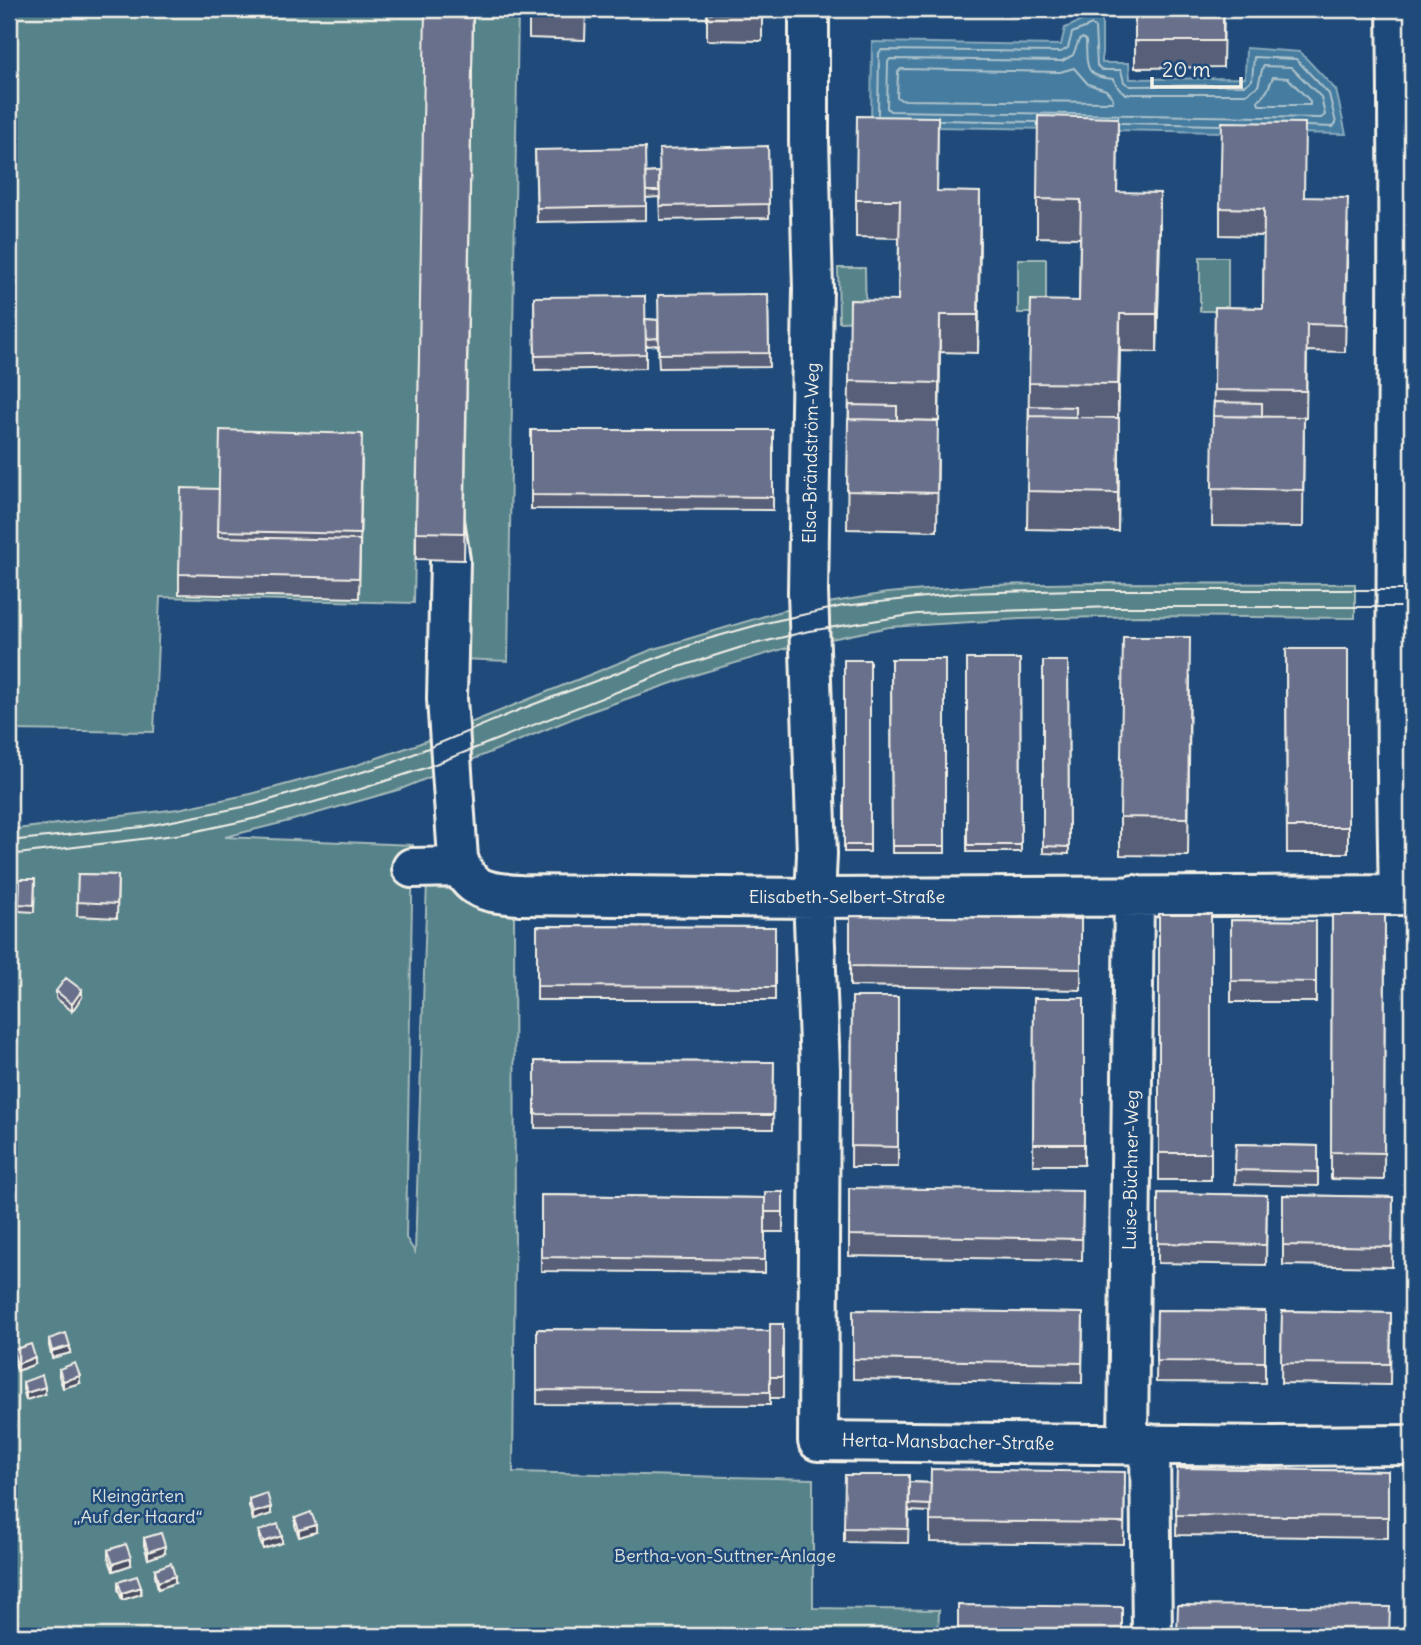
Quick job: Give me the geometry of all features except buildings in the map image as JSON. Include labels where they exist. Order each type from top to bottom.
[{"type":"street","name":"Elsa-Brändström-Weg","points":[[809,9],[813,289],[808,593],[817,854],[815,898]]},
{"type":"street","points":[[1397,9],[1399,158],[1395,544],[1406,895]]},
{"type":"street","points":[[436,469],[450,560],[436,697]]},
{"type":"street","points":[[412,868],[461,867],[436,697],[429,559]]},
{"type":"street","name":"Elisabeth-Selbert-Straße","points":[[461,867],[473,884],[485,892],[495,893],[815,898],[1406,895]]},
{"type":"street","name":"Luise-Büchner-Weg","points":[[1133,895],[1139,1444],[1152,1636]]},
{"type":"street","name":"Herta-Mansbacher-Straße","points":[[815,898],[820,1068],[818,1441],[1412,1445]]},
{"type":"green space","points":[[9,9],[426,9],[414,603],[160,597],[154,732],[9,730]]},
{"type":"green space","points":[[473,9],[518,9],[508,661],[461,659]]},
{"type":"green space","points":[[1200,257],[1228,257],[1228,311],[1200,311]]},
{"type":"green space","points":[[1018,259],[1046,259],[1046,313],[1018,313]]},
{"type":"green space","points":[[838,268],[865,268],[866,321],[839,322]]},
{"type":"green space","points":[[1355,584],[1355,618],[1142,616],[1021,619],[889,627],[783,649],[698,674],[586,713],[401,789],[225,837],[413,845],[406,1238],[415,1252],[427,880],[449,881],[477,907],[514,916],[513,1472],[813,1479],[813,1608],[939,1610],[938,1636],[9,1636],[9,830],[178,809],[251,794],[354,766],[418,744],[651,650],[781,611],[887,593],[989,585]]},
{"type":"water","points":[[1102,12],[1102,63],[1129,63],[1130,79],[1245,78],[1246,48],[1300,52],[1336,90],[1346,134],[871,126],[872,42],[1061,45],[1065,28]]},
{"type":"tram line","points":[[9,841],[142,827],[253,805],[392,763],[524,708],[704,640],[843,606],[962,593],[1078,590],[1412,590]]},
{"type":"tram line","points":[[9,855],[183,834],[257,818],[361,789],[425,768],[682,666],[742,647],[809,631],[917,614],[1113,607],[1412,607]]},
{"type":"park label","name":"Kleingärten „Auf der Haard“","points":[[138,1506]]},
{"type":"park label","name":"Bertha-von-Suttner-Anlage","points":[[725,1556]]}]
